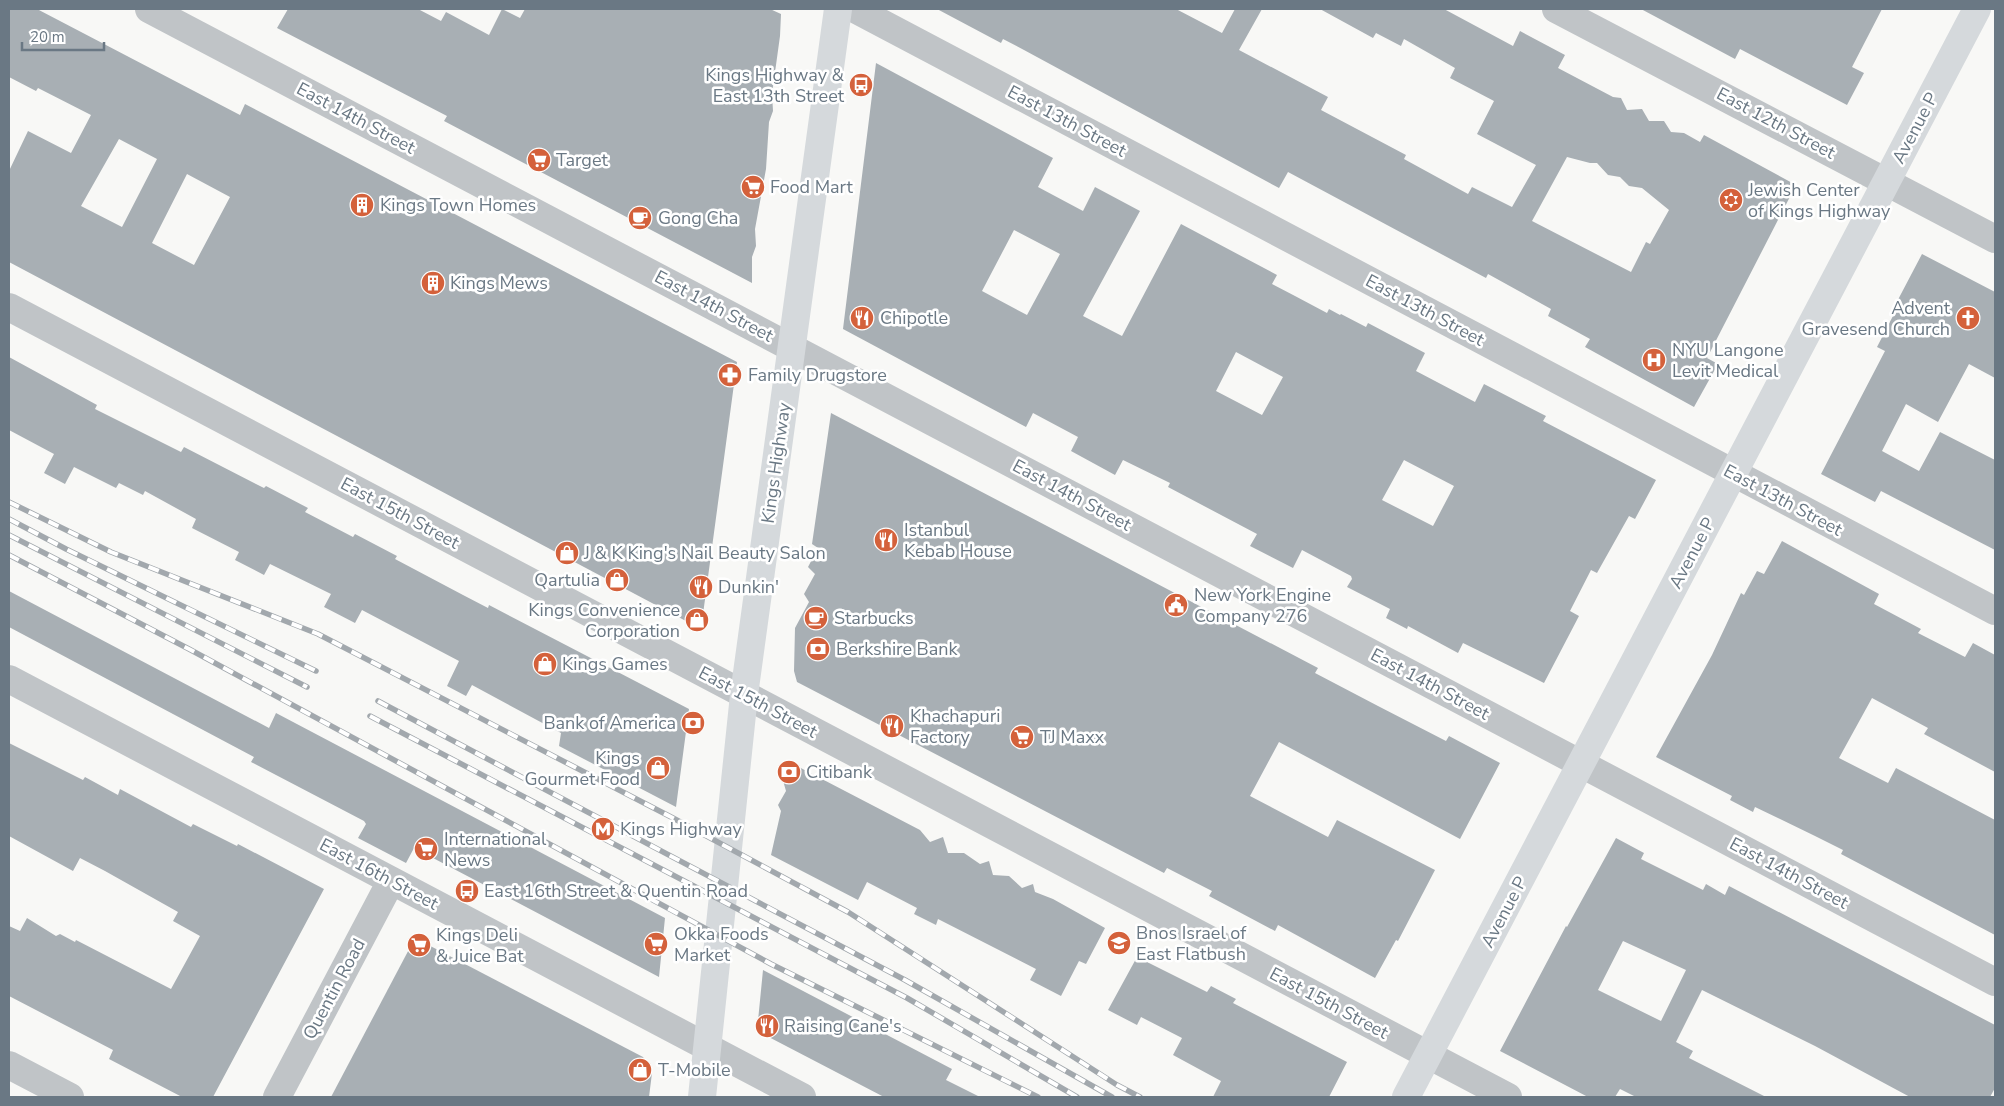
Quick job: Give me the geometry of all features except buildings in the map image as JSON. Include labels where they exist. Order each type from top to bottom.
[{"type":"main road","name":"Kings Highway","points":[[702,1097],[744,695],[838,9]]},
{"type":"main road","name":"Avenue P","points":[[1406,1097],[1977,9]]},
{"type":"street","name":"East 14th Street","points":[[149,9],[1995,982]]},
{"type":"street","name":"East 13th Street","points":[[855,9],[1995,612]]},
{"type":"street","name":"East 12th Street","points":[[1556,9],[1995,239]]},
{"type":"street","name":"East 15th Street","points":[[9,307],[1508,1097]]},
{"type":"street","name":"East 16th Street","points":[[9,679],[802,1097]]},
{"type":"street","name":"Quentin Road","points":[[277,1097],[392,881]]},
{"type":"street","points":[[9,1065],[70,1097]]},
{"type":"railway","points":[[9,502],[111,552],[318,634],[673,818],[848,912],[1117,1085],[1140,1097]]},
{"type":"railway","points":[[9,519],[66,549],[316,671]]},
{"type":"railway","points":[[9,535],[307,687]]},
{"type":"railway","points":[[9,555],[189,649],[771,964],[1038,1097]]},
{"type":"railway","points":[[378,701],[905,980],[1112,1097]]},
{"type":"railway","points":[[370,716],[907,998],[1077,1097]]},
{"type":"place","name":"Kings Highway & East 13th Street","points":[[861,85]]},
{"type":"place","name":"Target","points":[[539,160]]},
{"type":"place","name":"Food Mart","points":[[753,187]]},
{"type":"place","name":"Jewish Center of Kings Highway","points":[[1731,200]]},
{"type":"place","name":"Kings Town Homes","points":[[362,205]]},
{"type":"place","name":"Gong Cha","points":[[640,218]]},
{"type":"place","name":"Kings Mews","points":[[433,283]]},
{"type":"place","name":"Chipotle","points":[[862,318]]},
{"type":"place","name":"Advent Gravesend Church","points":[[1968,318]]},
{"type":"place","name":"NYU Langone Levit Medical","points":[[1654,360]]},
{"type":"place","name":"Family Drugstore","points":[[730,375]]},
{"type":"place","name":"Istanbul Kebab House","points":[[886,540]]},
{"type":"place","name":"J & K King's Nail Beauty Salon","points":[[567,553]]},
{"type":"place","name":"Qartulia","points":[[617,580]]},
{"type":"place","name":"Dunkin'","points":[[701,587]]},
{"type":"place","name":"New York Engine Company 276","points":[[1176,605]]},
{"type":"place","name":"Starbucks","points":[[816,618]]},
{"type":"place","name":"Kings Convenience Corporation","points":[[697,620]]},
{"type":"place","name":"Berkshire Bank","points":[[818,649]]},
{"type":"place","name":"Kings Games","points":[[545,664]]},
{"type":"place","name":"Bank of America","points":[[693,723]]},
{"type":"place","name":"Khachapuri Factory","points":[[892,726]]},
{"type":"place","name":"TJ Maxx","points":[[1022,737]]},
{"type":"place","name":"Kings Gourmet Food","points":[[658,768]]},
{"type":"place","name":"Citibank","points":[[789,772]]},
{"type":"place","name":"Kings Highway","points":[[603,829]]},
{"type":"place","name":"International News","points":[[426,849]]},
{"type":"place","name":"East 16th Street & Quentin Road","points":[[467,891]]},
{"type":"place","name":"Bnos Israel of East Flatbush","points":[[1119,943]]},
{"type":"place","name":"Okka Foods Market","points":[[656,944]]},
{"type":"place","name":"Kings Deli & Juice Bat","points":[[419,945]]},
{"type":"place","name":"Raising Cane's","points":[[767,1026]]},
{"type":"place","name":"T-Mobile","points":[[640,1070]]}]
